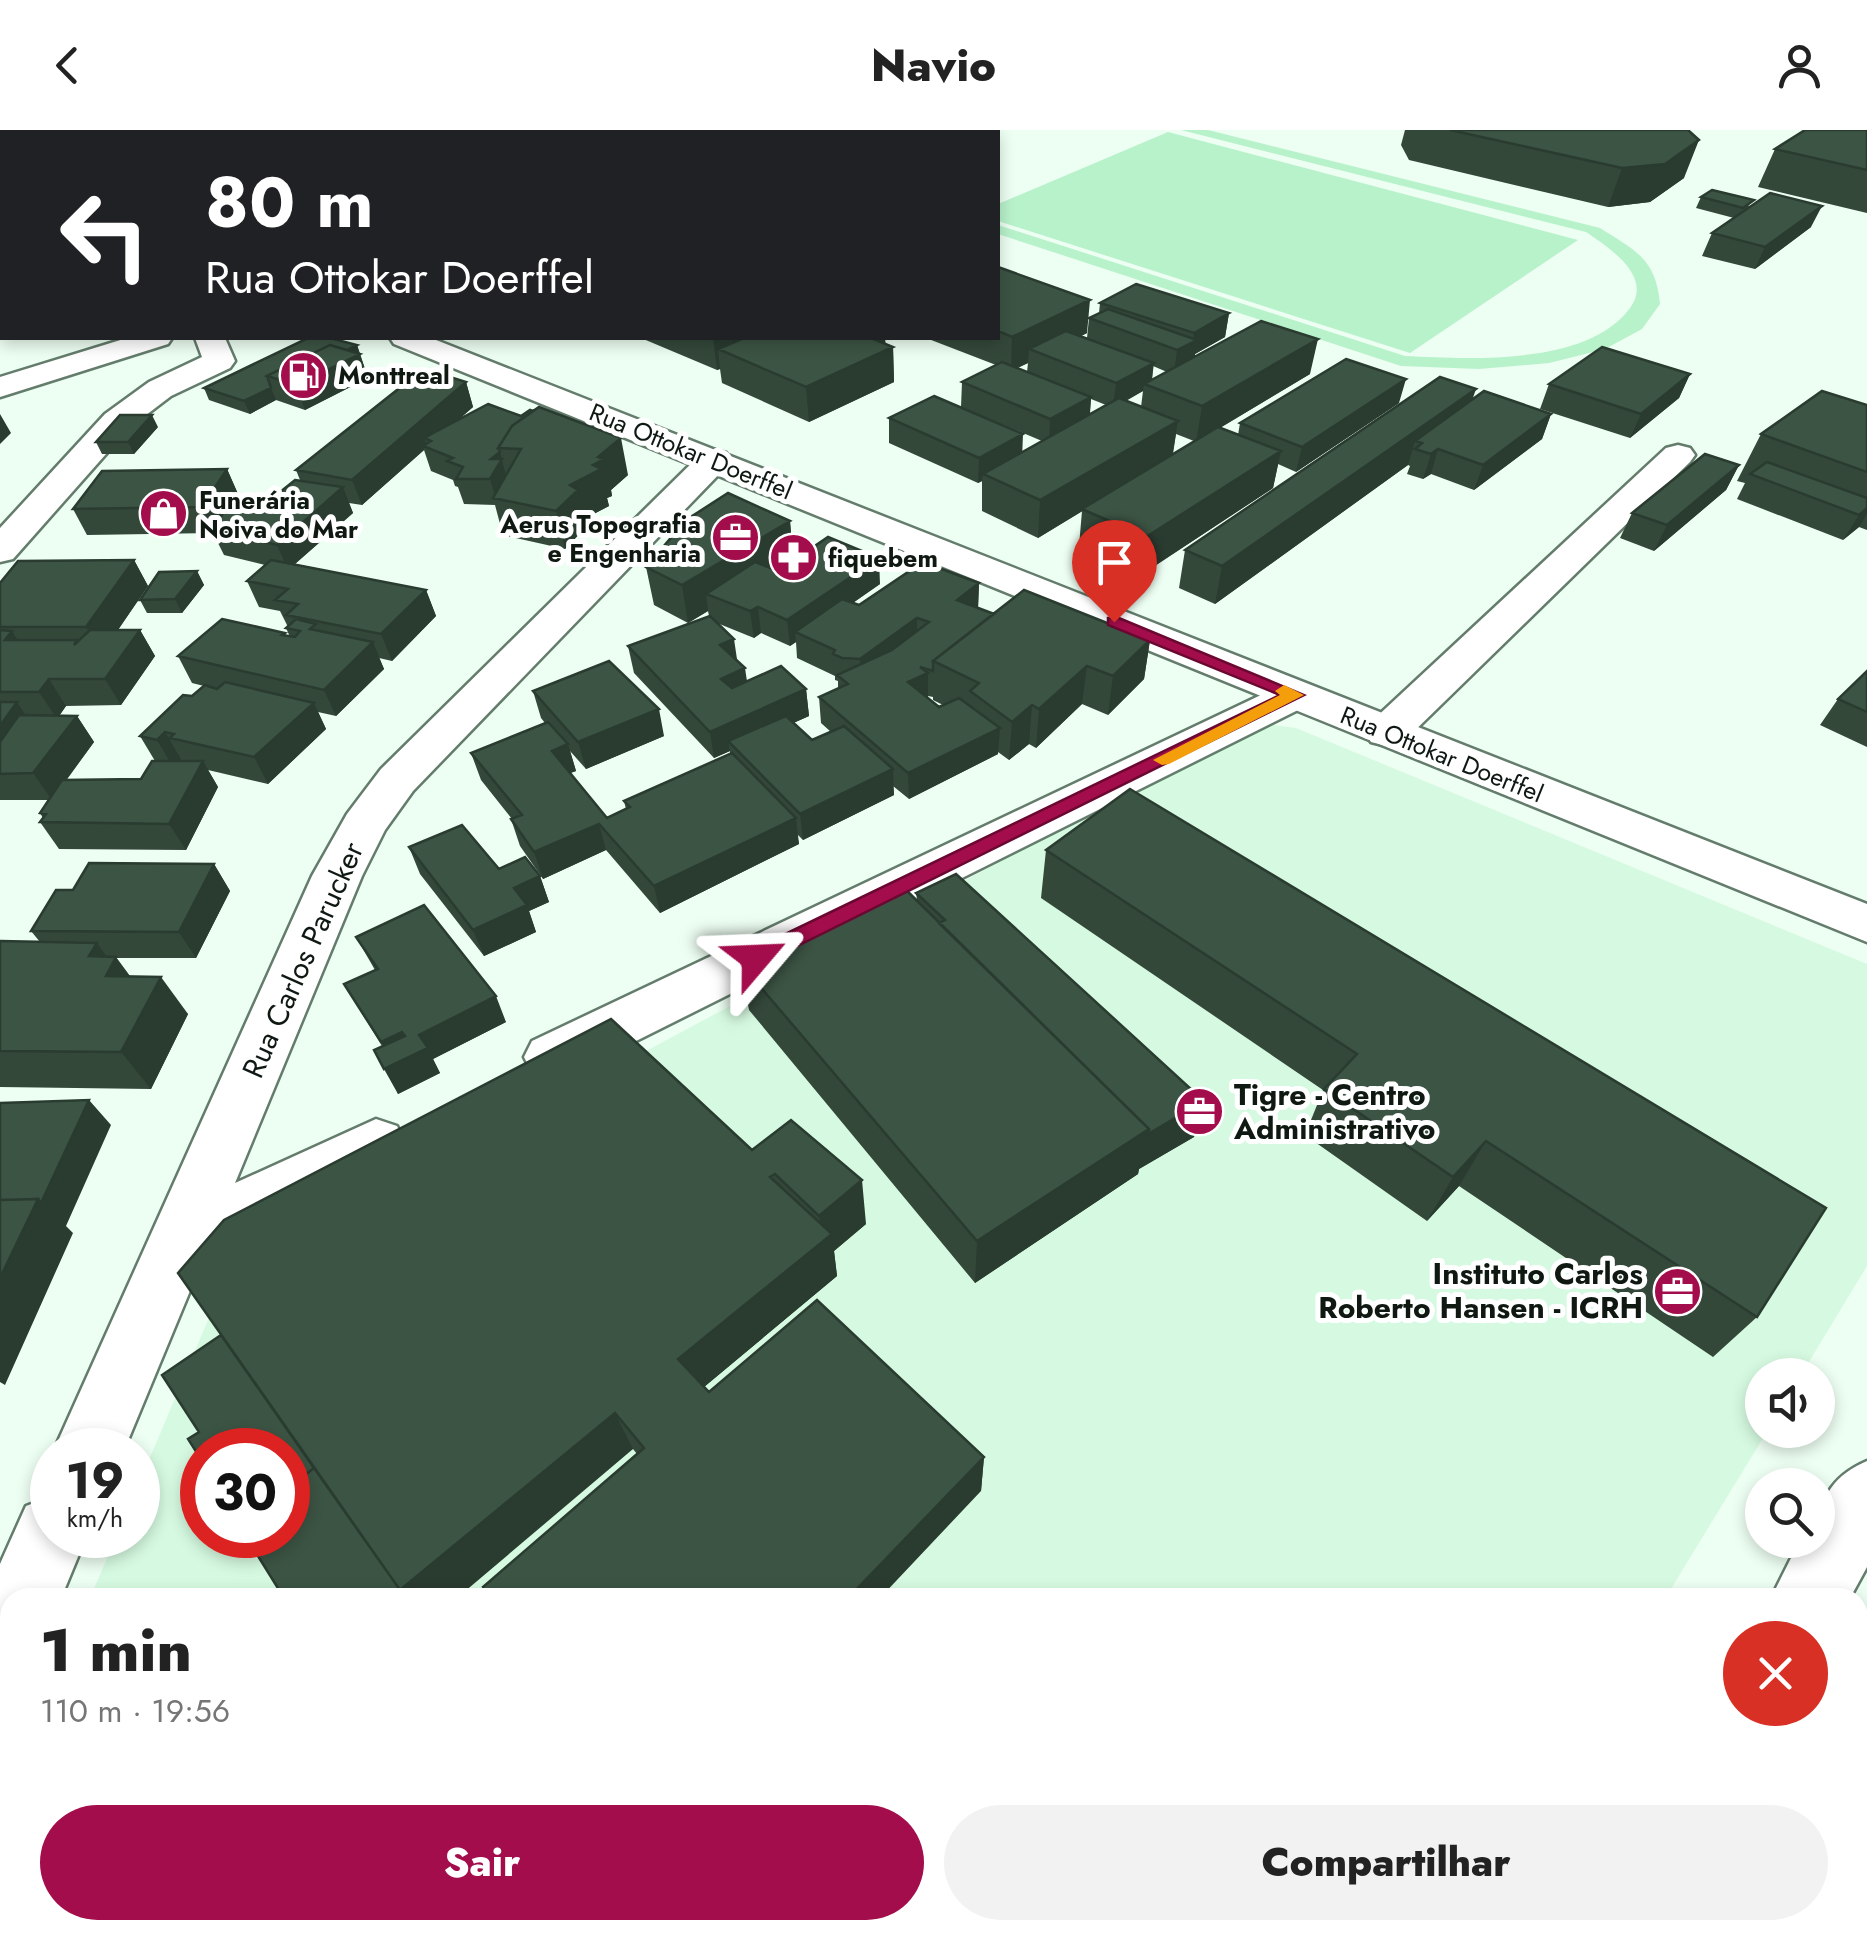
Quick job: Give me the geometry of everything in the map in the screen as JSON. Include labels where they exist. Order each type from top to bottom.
[{"type":"street","points":[[0,387],[151,340]]},
{"type":"street","points":[[0,551],[135,406],[219,361],[211,340]]},
{"type":"street","name":"Rua Ottokar Doerffel","points":[[410,340],[1867,924]]},
{"type":"street","points":[[1387,732],[1678,455]]},
{"type":"street","name":"Rua Carlos Parucker","points":[[99,1428],[336,876],[364,825],[396,780],[714,460]]},
{"type":"street","points":[[504,1080],[1295,695]]},
{"type":"street","points":[[181,1238],[414,1124]]},
{"type":"street","points":[[1814,1588],[1867,1497]]},
{"type":"street","points":[[27,1588],[41,1558]]},
{"type":"shaded area","points":[[1181,130],[1208,130],[1600,228],[1634,250],[1649,266],[1660,304],[1642,329],[1605,349],[1549,363],[1479,369],[1401,366],[1000,235],[1000,226],[1405,356],[1462,358],[1526,355],[1557,349],[1611,327],[1630,308],[1636,296],[1632,274],[1606,246],[1586,232]]},
{"type":"shaded area","points":[[1168,132],[1578,240],[1410,353],[1000,222],[1000,203]]},
{"type":"shaded area","name":"Tigre - Centro Administrativo","points":[[1252,727],[1296,728],[1867,964],[1867,1266],[1811,1358],[1745,1358],[1745,1448],[1757,1448],[1671,1588],[94,1588],[107,1558],[160,1558],[160,1434],[211,1313],[255,1260]]},
{"type":"building","points":[[1450,130],[1688,130],[1699,140],[1665,164],[1622,168]]},
{"type":"building","points":[[1805,130],[1867,130],[1867,170],[1775,149]]},
{"type":"building","points":[[1712,190],[1754,200],[1743,208],[1701,197]]},
{"type":"building","points":[[1770,193],[1822,206],[1765,247],[1712,233]]},
{"type":"building","points":[[1000,268],[1090,300],[1012,337],[1000,332]]},
{"type":"building","points":[[1136,284],[1229,313],[1194,333],[1100,303]]},
{"type":"building","points":[[1108,309],[1197,340],[1177,350],[1089,318]]},
{"type":"building","points":[[1261,321],[1318,339],[1202,406],[1144,384]]},
{"type":"building","points":[[1066,331],[1154,363],[1116,383],[1029,349]]},
{"type":"building","points":[[304,340],[338,340],[357,345],[347,350],[330,345],[267,376],[271,388],[244,401],[204,388]]},
{"type":"building","points":[[739,340],[876,340],[893,347],[806,387],[718,349]]},
{"type":"building","points":[[330,345],[360,354],[296,385],[267,376]]},
{"type":"building","points":[[1602,347],[1690,374],[1641,414],[1549,384]]},
{"type":"building","points":[[1346,359],[1406,379],[1302,447],[1240,423]]},
{"type":"building","points":[[1002,362],[1091,397],[1050,419],[962,382]]},
{"type":"building","points":[[431,371],[466,382],[352,480],[296,470],[416,375]]},
{"type":"building","points":[[1440,377],[1476,389],[1222,566],[1185,550]]},
{"type":"building","points":[[1484,391],[1551,414],[1483,465],[1438,449],[1431,454],[1415,449],[1422,443],[1415,441]]},
{"type":"building","points":[[1822,391],[1867,405],[1867,472],[1761,434]]},
{"type":"building","points":[[934,396],[1023,434],[979,458],[889,418]]},
{"type":"building","points":[[1119,398],[1178,421],[1040,500],[983,474]]},
{"type":"building","points":[[488,404],[521,416],[533,411],[512,426],[498,448],[500,452],[491,459],[502,459],[490,479],[456,479],[463,467],[447,461],[453,458],[423,446],[431,441],[424,438]]},
{"type":"building","points":[[539,407],[621,438],[598,457],[604,459],[593,465],[601,469],[570,485],[578,490],[556,511],[493,498],[521,449],[498,448],[512,426]]},
{"type":"building","points":[[120,415],[152,415],[128,442],[96,442]]},
{"type":"building","points":[[1218,427],[1281,451],[1146,537],[1082,509]]},
{"type":"building","points":[[1705,454],[1739,465],[1667,525],[1632,513]]},
{"type":"building","points":[[1767,462],[1867,498],[1867,508],[1859,515],[1750,474]]},
{"type":"building","points":[[227,469],[202,507],[73,509],[102,471]]},
{"type":"building","points":[[295,480],[343,487],[277,545],[212,529],[230,504],[259,509]]},
{"type":"building","points":[[728,493],[790,521],[682,585],[646,567],[686,520]]},
{"type":"building","points":[[828,537],[879,558],[787,620],[758,607],[750,611],[706,594],[755,562],[778,571]]},
{"type":"building","points":[[134,560],[86,627],[0,627],[0,583],[18,561]]},
{"type":"building","points":[[271,560],[426,590],[381,634],[286,615],[298,604],[275,600],[288,589],[247,581]]},
{"type":"building","points":[[923,562],[979,583],[957,600],[994,614],[933,661],[933,671],[920,667],[928,673],[908,682],[939,707],[959,698],[1000,728],[908,773],[819,697],[848,684],[837,675],[892,650],[929,622],[917,618],[860,659],[842,658],[833,654],[835,650],[795,632],[842,599],[859,605]]},
{"type":"building","points":[[197,571],[175,599],[140,600],[159,572]]},
{"type":"building","points":[[1024,590],[1150,640],[1113,676],[1087,666],[1039,709],[1032,705],[1012,722],[970,691],[979,683],[933,661]]},
{"type":"building","points":[[710,616],[734,639],[720,645],[745,668],[721,679],[732,688],[781,666],[806,689],[710,732],[628,646]]},
{"type":"building","points":[[222,619],[295,637],[300,631],[286,628],[296,619],[316,624],[310,629],[373,642],[324,690],[178,656]]},
{"type":"building","points":[[0,630],[12,631],[5,640],[77,640],[74,645],[90,630],[140,630],[105,679],[49,679],[39,692],[0,692]]},
{"type":"building","points":[[609,661],[659,709],[578,742],[533,691]]},
{"type":"building","points":[[1867,671],[1867,712],[1838,699]]},
{"type":"building","points":[[225,682],[314,703],[254,757],[170,738],[174,734],[165,732],[157,740],[140,736],[183,695],[192,696],[205,685],[217,689]]},
{"type":"building","points":[[0,702],[17,702],[0,726]]},
{"type":"building","points":[[19,715],[77,716],[33,773],[0,774],[0,742]]},
{"type":"building","points":[[786,716],[812,740],[844,726],[893,769],[800,814],[728,741]]},
{"type":"building","points":[[548,722],[568,744],[552,751],[607,818],[630,807],[624,801],[732,753],[796,818],[654,886],[599,824],[534,852],[511,819],[522,815],[471,753]]},
{"type":"building","points":[[152,761],[203,761],[169,824],[40,822],[46,814],[40,813],[62,780],[141,779]]},
{"type":"building","points":[[1130,789],[1826,1208],[1757,1317],[1486,1141],[1453,1177],[1324,1089],[1357,1054],[1046,850]]},
{"type":"building","points":[[462,825],[499,869],[525,857],[540,876],[514,888],[527,905],[473,930],[409,847]]},
{"type":"building","points":[[89,863],[214,864],[179,932],[31,931],[56,890],[73,890]]},
{"type":"building","points":[[956,874],[1204,1101],[1148,1134],[1149,1129],[939,923],[945,920],[916,893]]},
{"type":"building","points":[[899,883],[1149,1129],[977,1241],[740,963]]},
{"type":"building","points":[[424,905],[496,996],[419,1035],[428,1048],[384,1069],[374,1050],[405,1036],[402,1032],[381,1042],[344,984],[378,969],[356,937]]},
{"type":"building","points":[[0,941],[97,943],[89,956],[116,957],[106,976],[161,977],[121,1052],[0,1051]]},
{"type":"building","points":[[611,1019],[752,1150],[791,1120],[862,1180],[819,1216],[775,1174],[770,1177],[832,1234],[678,1359],[709,1392],[817,1300],[984,1457],[858,1588],[484,1588],[644,1448],[615,1413],[399,1588],[310,1461],[310,1428],[287,1428],[178,1273],[224,1220]]},
{"type":"building","points":[[89,1100],[41,1203],[38,1199],[0,1200],[0,1103]]},
{"type":"building","points":[[38,1199],[0,1278],[0,1200]]},
{"type":"building","points":[[221,1335],[286,1428],[196,1428],[162,1375]]},
{"type":"building","points":[[314,1468],[399,1588],[278,1588],[259,1558],[310,1558],[310,1471]]},
{"type":"slow traffic","points":[[1162,760],[1295,695],[1284,691]]},
{"type":"place","name":"Monttreal","points":[[303,375]]},
{"type":"place","name":"Funerária Noiva do Mar","points":[[164,514]]},
{"type":"place","name":"Aerus Topografia e Engenharia","points":[[736,538]]},
{"type":"place","name":"fiquebem","points":[[793,558]]},
{"type":"place","name":"Tigre - Centro Administrativo","points":[[1199,1112]]},
{"type":"place","name":"Instituto Carlos Roberto Hansen - ICRH","points":[[1678,1291]]},
{"type":"route","points":[[756,958],[1295,695],[1114,622]]}]
